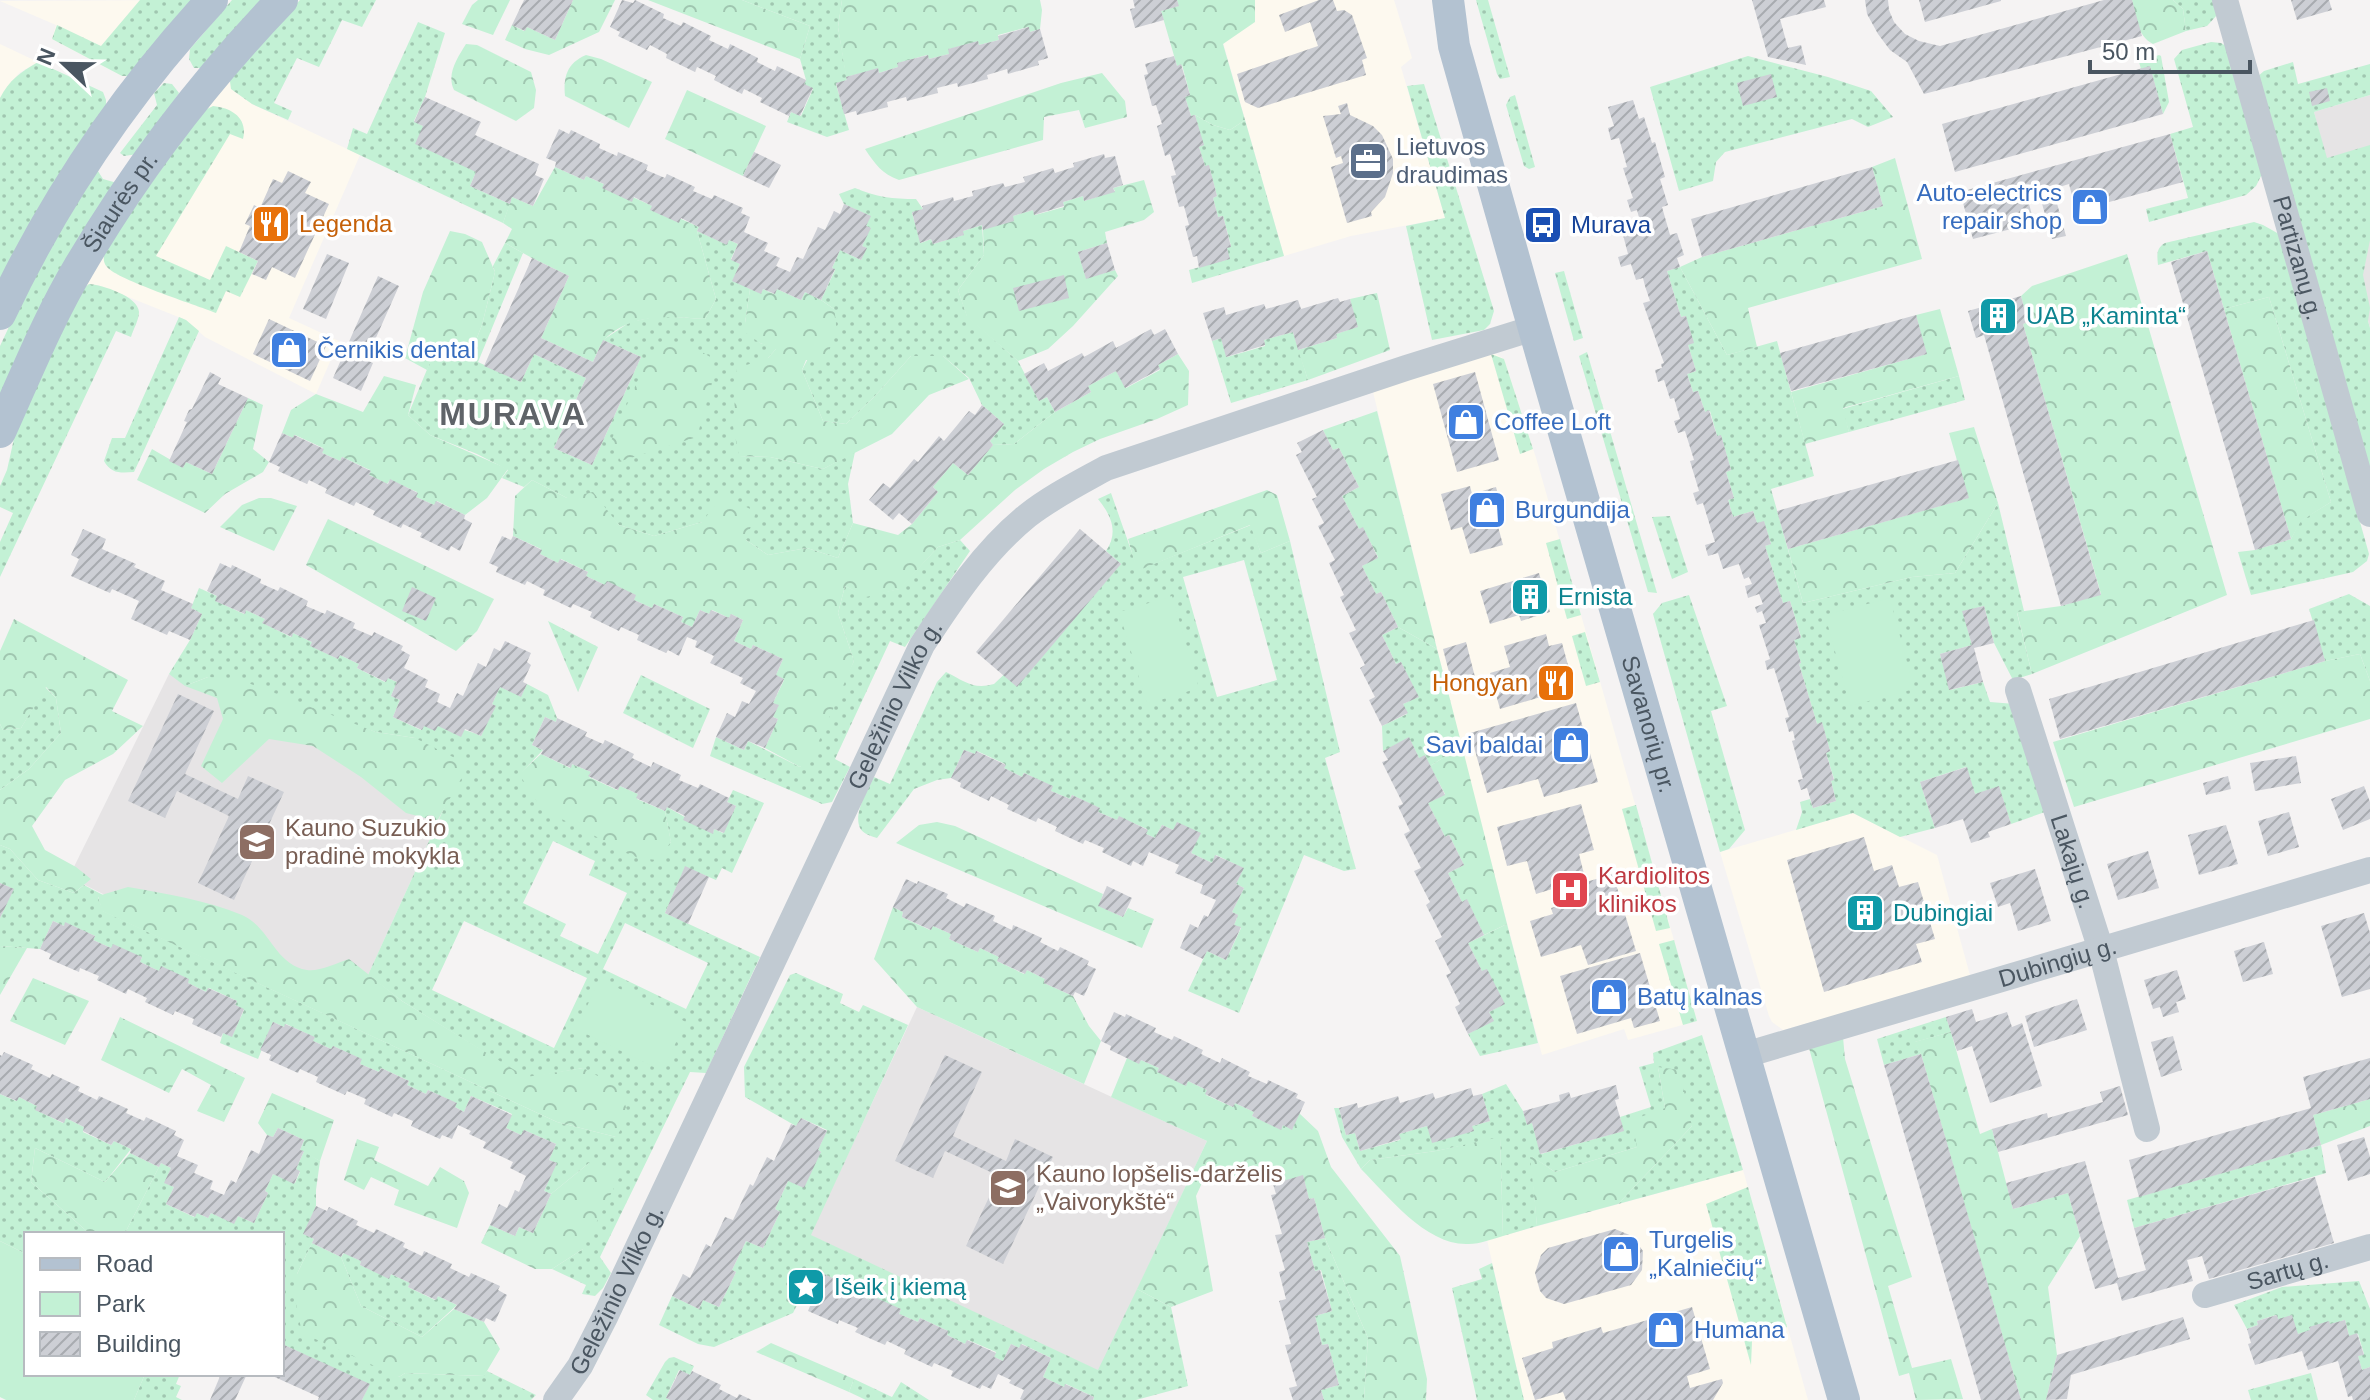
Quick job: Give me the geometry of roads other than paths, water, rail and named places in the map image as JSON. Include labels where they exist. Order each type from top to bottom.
[{"type":"main road","points":[[0,314],[52,212],[95,146],[212,0]]},
{"type":"main road","name":"Šiaurės pr.","points":[[0,432],[72,280],[136,176],[204,87],[282,0]]},
{"type":"main road","name":"Savanorių pr.","points":[[1432,0],[1454,46]]},
{"type":"main road","name":"Savanorių pr.","points":[[1448,0],[1454,46],[1844,1400]]},
{"type":"main road","points":[[165,55],[204,87]]},
{"type":"main road","points":[[95,146],[136,176]]},
{"type":"street","name":"Partizanų g.","points":[[2225,0],[2370,514]]},
{"type":"street","name":"Geležinio Vilko g.","points":[[556,1400],[580,1366],[606,1315],[922,645],[953,598],[1002,539],[1027,515],[1106,468],[1534,328]]},
{"type":"street","name":"Lakajų g.","points":[[2018,690],[2101,950],[2147,1129]]},
{"type":"street","name":"Dubingių g.","points":[[1745,1055],[2370,870]]},
{"type":"street","name":"Sartų g.","points":[[2205,1295],[2370,1247]]},
{"type":"place","name":"Lietuvos draudimas","points":[[1368,161]]},
{"type":"place","name":"Auto-electrics repair shop","points":[[2090,207]]},
{"type":"place","name":"Legenda","points":[[271,224]]},
{"type":"place","name":"Murava","points":[[1543,225]]},
{"type":"place","name":"UAB „Kaminta“","points":[[1998,316]]},
{"type":"place","name":"Černikis dental","points":[[289,350]]},
{"type":"place","name":"Coffee Loft","points":[[1466,422]]},
{"type":"place","name":"Burgundija","points":[[1487,510]]},
{"type":"place","name":"Ernista","points":[[1530,597]]},
{"type":"place","name":"Hongyan","points":[[1556,683]]},
{"type":"place","name":"Savi baldai","points":[[1571,745]]},
{"type":"place","name":"Kauno Suzukio pradinė mokykla","points":[[257,842]]},
{"type":"place","name":"Kardiolitos klinikos","points":[[1570,890]]},
{"type":"place","name":"Dubingiai","points":[[1865,913]]},
{"type":"place","name":"Batų kalnas","points":[[1609,997]]},
{"type":"place","name":"Kauno lopšelis-darželis „Vaivorykštė“","points":[[1008,1188]]},
{"type":"place","name":"Turgelis „Kalniečių“","points":[[1621,1254]]},
{"type":"place","name":"Išeik į kiemą","points":[[806,1287]]},
{"type":"place","name":"Humana","points":[[1666,1330]]},
{"type":"district","name":"MURAVA","points":[[513,414]]}]
